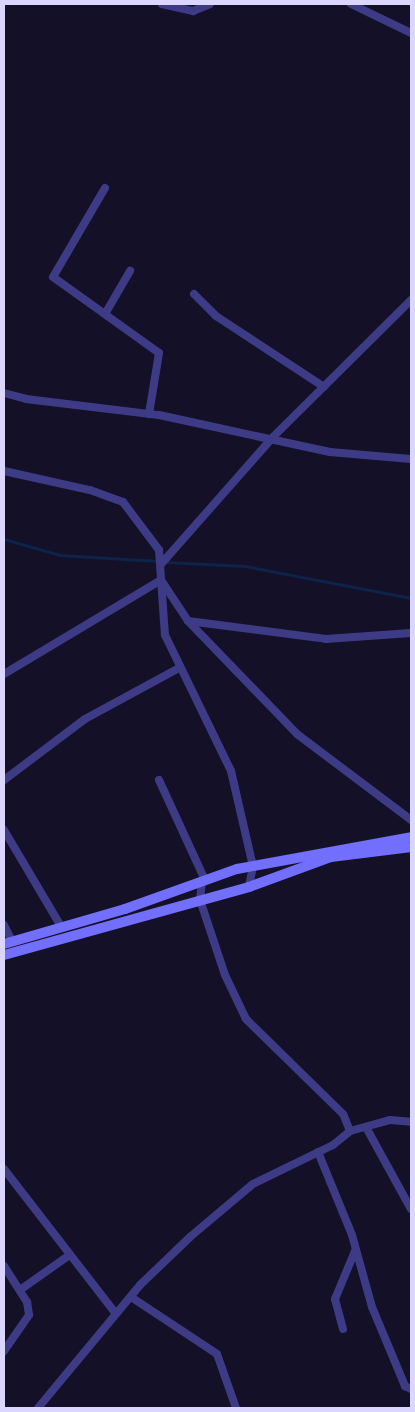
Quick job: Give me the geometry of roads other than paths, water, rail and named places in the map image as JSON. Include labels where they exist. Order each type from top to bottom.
[{"type":"main road","points":[[8,942],[62,928],[203,880],[253,866],[411,837]]},
{"type":"main road","points":[[4,955],[249,886],[331,857],[411,847]]},
{"type":"street","points":[[162,4],[193,11],[210,4]]},
{"type":"street","points":[[351,4],[411,33]]},
{"type":"street","points":[[105,188],[53,277],[159,353],[148,414]]},
{"type":"street","points":[[105,314],[130,271]]},
{"type":"street","points":[[194,294],[216,316],[324,387]]},
{"type":"street","points":[[162,563],[273,437],[411,300]]},
{"type":"street","points":[[4,392],[26,400],[148,414],[273,437],[330,452],[411,459]]},
{"type":"street","points":[[4,471],[90,490],[123,502],[159,550],[162,563],[163,625],[179,668],[228,760],[253,866],[249,886]]},
{"type":"street","points":[[161,580],[188,620],[297,734],[411,820]]},
{"type":"street","points":[[4,674],[161,580]]},
{"type":"street","points":[[188,620],[326,639],[411,633]]},
{"type":"street","points":[[4,780],[86,719],[179,668]]},
{"type":"street","points":[[159,780],[203,880],[200,900],[225,975],[246,1019],[343,1114],[350,1130]]},
{"type":"street","points":[[4,830],[62,928]]},
{"type":"street","points":[[4,925],[8,942]]},
{"type":"street","points":[[38,1408],[116,1314],[170,1255],[247,1188],[318,1152],[350,1130],[367,1129],[390,1120],[411,1122]]},
{"type":"street","points":[[367,1129],[411,1209]]},
{"type":"street","points":[[318,1152],[356,1251],[372,1307],[405,1386],[411,1389]]},
{"type":"street","points":[[4,1169],[68,1256],[116,1314]]},
{"type":"street","points":[[343,1329],[335,1299],[356,1251]]},
{"type":"street","points":[[20,1290],[68,1256]]},
{"type":"street","points":[[4,1266],[20,1290],[28,1320],[4,1351]]},
{"type":"street","points":[[131,1298],[217,1354],[236,1408]]},
{"type":"waterway","points":[[4,539],[60,555],[158,561]]},
{"type":"waterway","points":[[166,562],[245,566],[411,598]]}]
